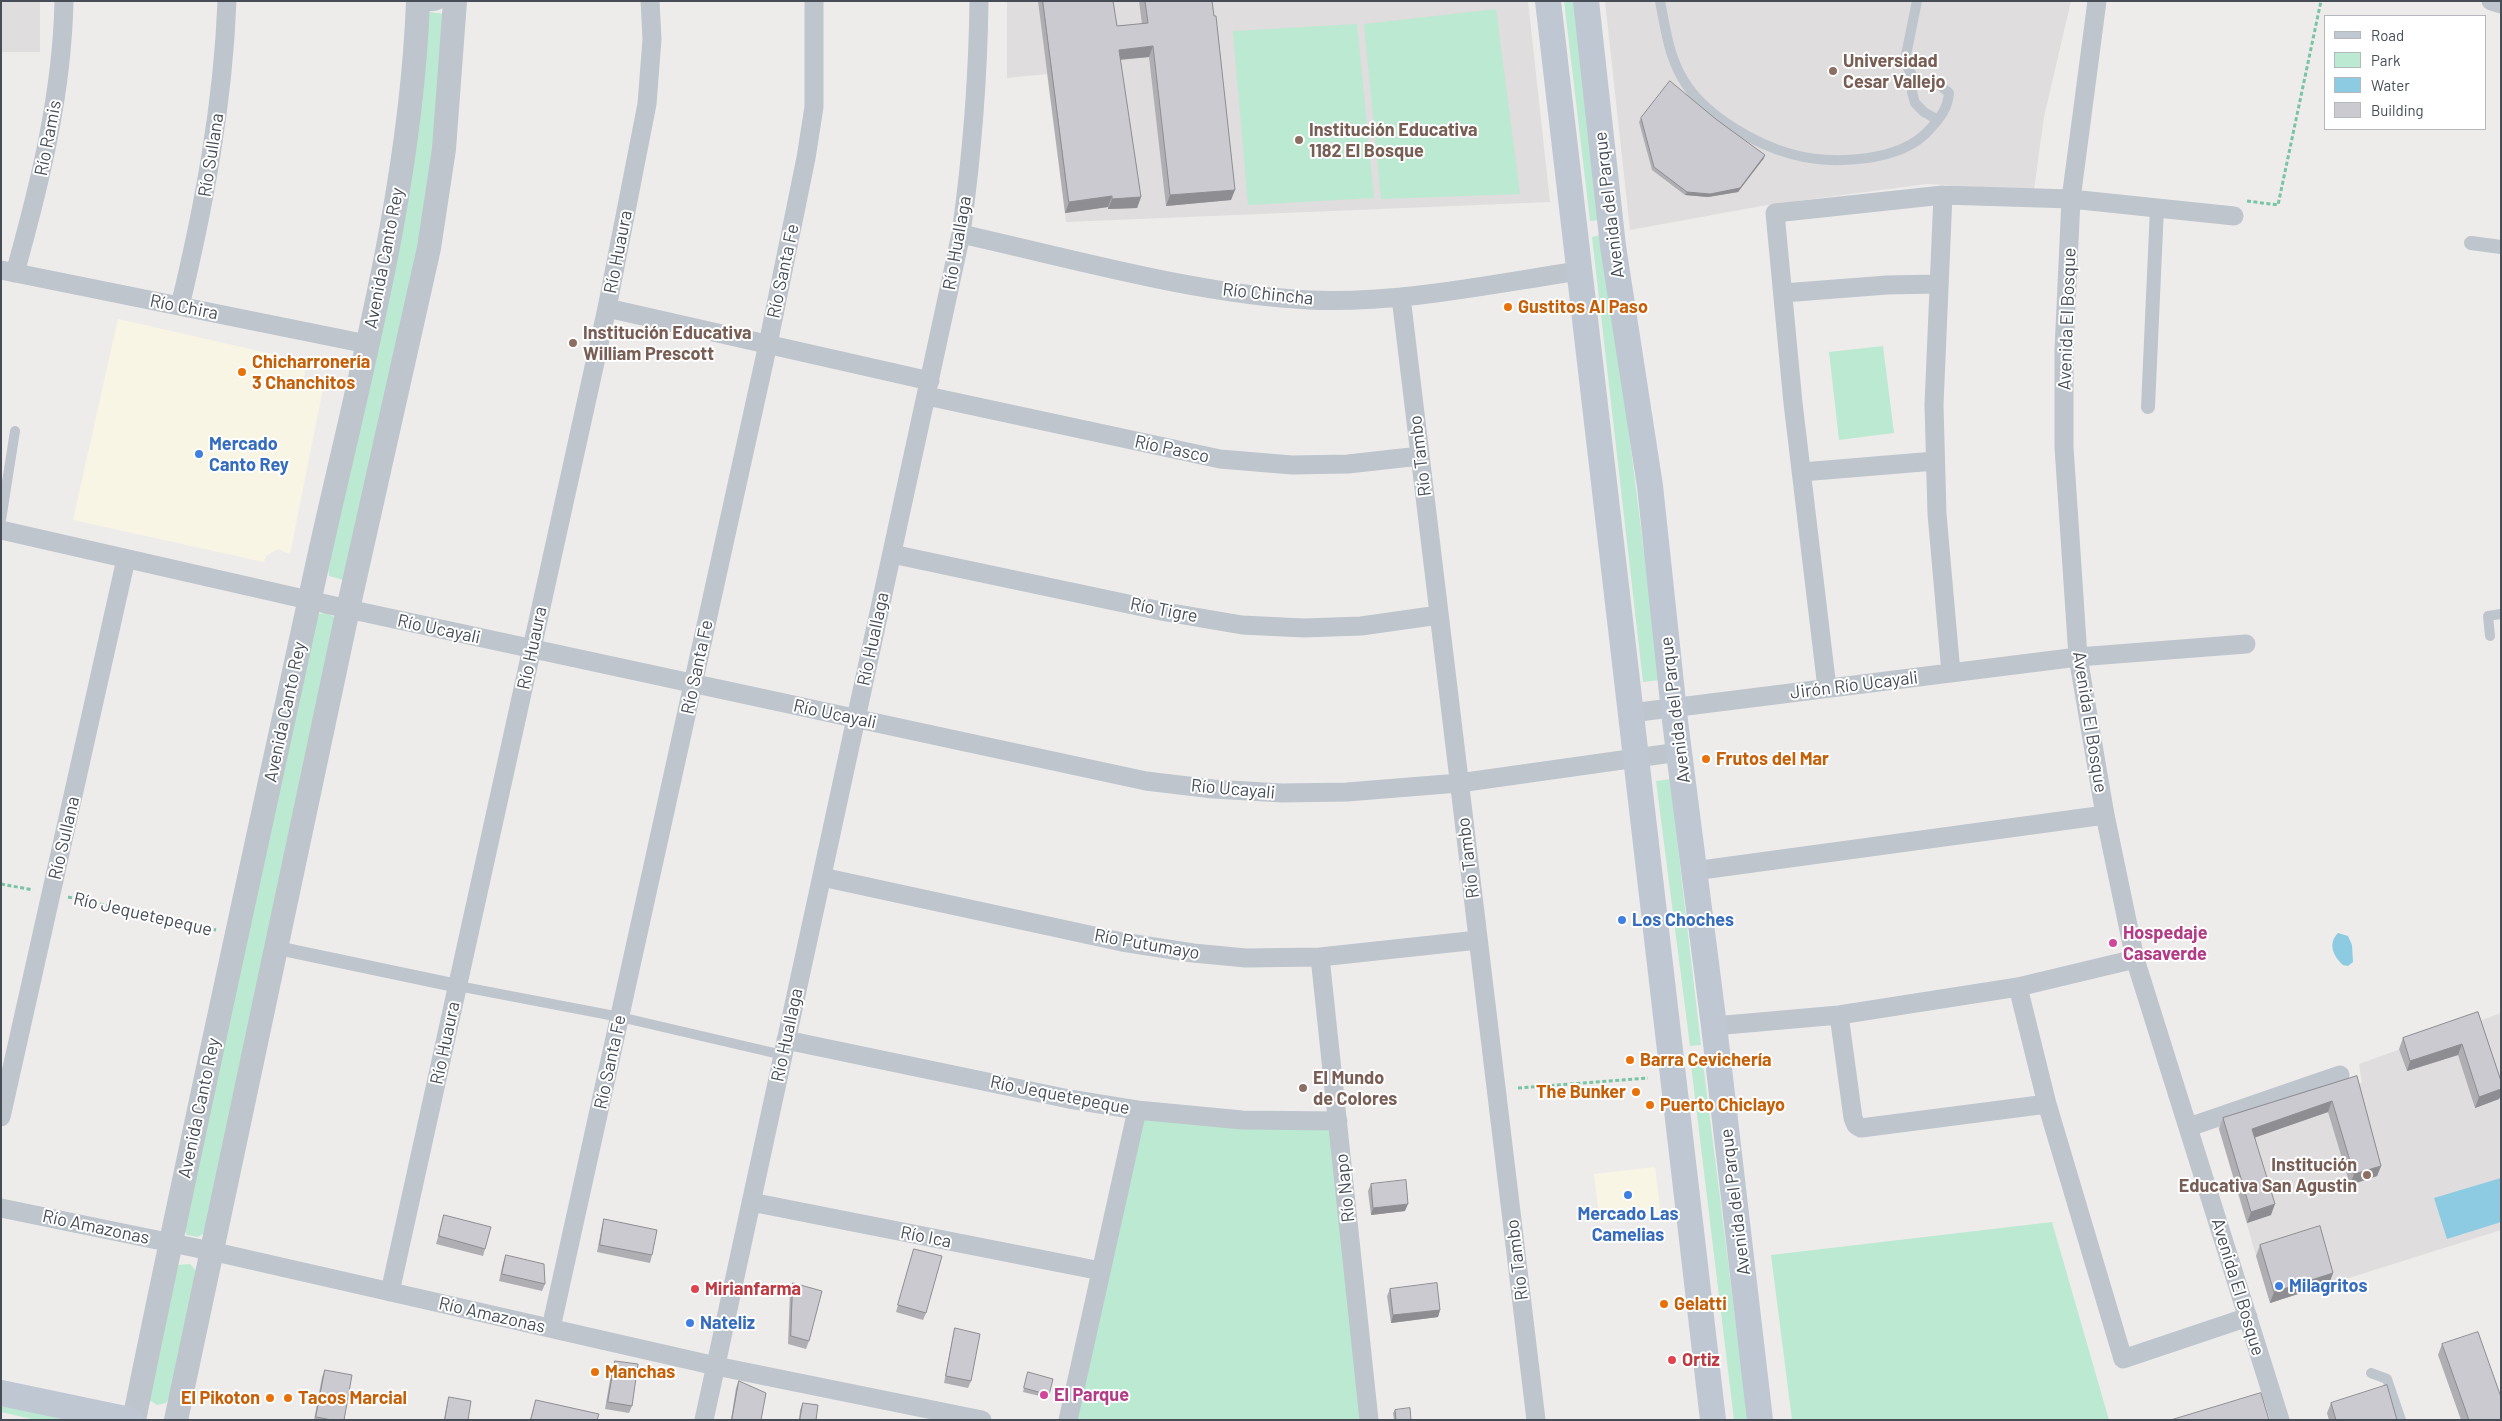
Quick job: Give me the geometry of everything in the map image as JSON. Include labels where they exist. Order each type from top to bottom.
[{"type":"main road","name":"Avenida del Parque","points":[[1548,1],[1713,1420]]},
{"type":"main road","name":"Avenida del Parque","points":[[1586,1],[1613,246],[1650,486],[1679,752],[1714,1026],[1760,1420]]},
{"type":"main road","points":[[1,1393],[130,1420]]},
{"type":"street","name":"Río Ramis","points":[[8,271],[36,197],[53,120],[63,43],[64,1]]},
{"type":"street","name":"Río Sullana","points":[[180,306],[200,221],[215,134],[225,47],[226,1]]},
{"type":"street","points":[[176,1420],[348,609],[429,248],[444,149],[455,1]]},
{"type":"street","name":"Río Huaura","points":[[390,1292],[532,649],[648,104],[652,49],[650,1]]},
{"type":"street","name":"Río Santa Fe","points":[[551,1328],[768,344],[806,158],[814,107],[814,1]]},
{"type":"street","name":"Río Huallaga","points":[[704,1420],[961,234],[972,158],[978,83],[979,1]]},
{"type":"street","name":"Avenida El Bosque","points":[[2097,1],[2072,199],[2064,350],[2064,447],[2078,657],[2106,815],[2135,959],[2280,1420]]},
{"type":"street","points":[[2491,1],[2501,4]]},
{"type":"street","name":"Avenida Canto Rey","points":[[134,1420],[170,1242],[367,344],[400,180],[424,2]]},
{"type":"street","points":[[1943,195],[1934,405],[1937,514],[1951,673]]},
{"type":"street","points":[[1827,688],[1775,213],[1943,195],[2072,199],[2234,216]]},
{"type":"street","points":[[2148,407],[2157,208]]},
{"type":"street","name":"Río Chincha","points":[[961,234],[1187,284],[1244,294],[1311,300],[1401,297],[1579,271]]},
{"type":"street","points":[[2471,243],[2501,247]]},
{"type":"street","name":"Río Chira","points":[[8,271],[367,344]]},
{"type":"street","points":[[1783,293],[1887,285],[1938,284]]},
{"type":"street","name":"Río Tambo","points":[[1401,297],[1536,1420]]},
{"type":"street","name":"Río Pasco","points":[[606,308],[768,344],[929,388],[1220,459],[1292,465],[1348,464],[1420,456]]},
{"type":"street","points":[[1802,472],[1936,461]]},
{"type":"street","name":"Río Ucayali","points":[[1,530],[348,609],[1146,781],[1213,789],[1282,793],[1338,792],[1459,783],[1679,752]]},
{"type":"street","name":"Río Tigre","points":[[892,554],[1166,612],[1242,625],[1304,628],[1361,626],[1439,615]]},
{"type":"street","name":"Río Sullana","points":[[1,1117],[126,559]]},
{"type":"street","name":"Jirón Río Ucayali","points":[[1631,713],[2078,657],[2246,644]]},
{"type":"street","points":[[1694,870],[2106,815]]},
{"type":"street","name":"Río Putumayo","points":[[822,877],[1122,942],[1184,952],[1246,958],[1320,957],[1478,940]]},
{"type":"street","name":"Río Jequetepeque","points":[[287,950],[458,986]]},
{"type":"street","name":"Río Napo","points":[[1320,957],[1370,1420]]},
{"type":"street","points":[[1714,1026],[1839,1015],[2018,987],[2135,959]]},
{"type":"street","points":[[2018,987],[2047,1104],[2123,1359],[2248,1317]]},
{"type":"street","points":[[1839,1015],[1853,1118],[1856,1125],[1861,1128],[2047,1104]]},
{"type":"street","name":"Río Jequetepeque","points":[[785,1047],[1137,1110],[1242,1120],[1338,1121]]},
{"type":"street","points":[[2189,1127],[2340,1075]]},
{"type":"street","points":[[1068,1420],[1137,1110]]},
{"type":"street","name":"Río Ica","points":[[751,1202],[1101,1271]]},
{"type":"street","name":"Río Amazonas","points":[[1,1208],[211,1251],[716,1366],[982,1420]]},
{"type":"lane","points":[[1660,1],[1673,62],[1689,88],[1718,116],[1753,140],[1792,154],[1842,160],[1881,156],[1910,145],[1926,134],[1938,120],[1948,102],[1949,93],[1941,86],[1914,79]]},
{"type":"lane","points":[[1917,1],[1906,55],[1908,68],[1914,79],[1912,92],[1915,103],[1924,112],[1938,120]]},
{"type":"lane","points":[[1,520],[14,431]]},
{"type":"lane","points":[[2490,636],[2488,616],[2501,614]]},
{"type":"lane","name":"Río Jequetepeque","points":[[458,986],[785,1047]]},
{"type":"lane","points":[[2372,1373],[2387,1379],[2401,1420]]},
{"type":"path","points":[[2212,214],[2229,199],[2278,205],[2322,1]]},
{"type":"path","name":"Río Jequetepeque","points":[[1,884],[225,933]]},
{"type":"path","points":[[1518,1088],[1648,1078]]},
{"type":"shaded area","points":[[1,1],[40,1],[40,52],[1,52]]},
{"type":"shaded area","name":"Institución Educativa 1182 El Bosque","points":[[1007,1],[1528,1],[1550,202],[1066,222],[1047,74],[1007,78]]},
{"type":"shaded area","name":"Universidad Cesar Vallejo","points":[[1605,1],[2071,1],[2044,117],[2034,190],[1927,184],[1767,205],[1630,230]]},
{"type":"shaded area","name":"Mercado Canto Rey","points":[[118,319],[307,362],[304,377],[308,386],[323,388],[290,554],[278,549],[266,556],[264,562],[73,520]]},
{"type":"shaded area","name":"Institución Educativa San Agustin","points":[[2501,1013],[2501,1230],[2270,1303],[2218,1126],[2362,1083],[2359,1064]]},
{"type":"shaded area","name":"Mercado Las Camelias","points":[[1655,1167],[1661,1216],[1600,1223],[1594,1174]]},
{"type":"green space","points":[[1564,1],[1575,1],[1602,220],[1590,221]]},
{"type":"green space","points":[[1496,9],[1520,194],[1381,199],[1364,24]]},
{"type":"green space","points":[[430,12],[444,14],[434,183],[344,580],[329,576],[328,565],[426,21]]},
{"type":"green space","points":[[1357,24],[1374,198],[1248,205],[1233,31]]},
{"type":"green space","points":[[1604,234],[1660,680],[1643,682],[1592,237]]},
{"type":"green space","points":[[1883,346],[1894,433],[1839,440],[1829,352]]},
{"type":"green space","points":[[326,613],[337,618],[206,1232],[198,1237],[187,1235],[184,1230],[317,614]]},
{"type":"green space","points":[[1670,779],[1701,1045],[1690,1046],[1656,781]]},
{"type":"green space","points":[[1703,1063],[1748,1420],[1734,1420],[1691,1065]]},
{"type":"green space","points":[[1137,1110],[1338,1121],[1369,1420],[1068,1420]]},
{"type":"green space","points":[[2052,1222],[2109,1420],[1792,1420],[1771,1255]]},
{"type":"green space","points":[[190,1264],[197,1272],[170,1396],[166,1403],[157,1405],[149,1400],[172,1274],[178,1265]]},
{"type":"green space","points":[[1,1396],[110,1420],[36,1420],[1,1412]]},
{"type":"water","points":[[2338,933],[2348,936],[2352,945],[2353,962],[2348,966],[2340,962],[2333,950],[2333,942]]},
{"type":"water","points":[[2501,1178],[2501,1222],[2447,1239],[2434,1198]]},
{"type":"building","points":[[1043,1],[1113,1],[1117,26],[1148,23],[1145,1],[1212,1],[1214,16],[1216,16],[1235,190],[1170,195],[1153,46],[1119,50],[1141,197],[1112,199],[1112,196],[1069,202]]},
{"type":"building","points":[[1670,81],[1717,120],[1765,155],[1740,188],[1710,194],[1687,192],[1654,167],[1641,118]]},
{"type":"building","points":[[2478,1012],[2501,1081],[2501,1089],[2479,1097],[2462,1044],[2410,1061],[2403,1038]]},
{"type":"building","points":[[2357,1076],[2381,1166],[2354,1174],[2332,1101],[2252,1129],[2275,1204],[2251,1212],[2223,1118]]},
{"type":"building","points":[[1406,1180],[1408,1204],[1373,1208],[1371,1184]]},
{"type":"building","points":[[444,1215],[491,1227],[485,1249],[439,1236]]},
{"type":"building","points":[[604,1219],[657,1230],[652,1255],[600,1245]]},
{"type":"building","points":[[2320,1226],[2333,1273],[2274,1292],[2260,1245]]},
{"type":"building","points":[[914,1249],[942,1256],[926,1313],[898,1305]]},
{"type":"building","points":[[506,1255],[544,1264],[545,1284],[502,1274]]},
{"type":"building","points":[[793,1283],[822,1291],[809,1341],[791,1336]]},
{"type":"building","points":[[1437,1283],[1440,1310],[1393,1315],[1390,1289]]},
{"type":"building","points":[[955,1328],[980,1334],[971,1381],[946,1376]]},
{"type":"building","points":[[2478,1332],[2501,1397],[2501,1420],[2469,1420],[2442,1344]]},
{"type":"building","points":[[615,1361],[638,1364],[632,1406],[608,1402]]},
{"type":"building","points":[[325,1370],[352,1375],[344,1420],[316,1417]]},
{"type":"building","points":[[1028,1372],[1053,1379],[1049,1395],[1024,1388]]},
{"type":"building","points":[[739,1381],[766,1393],[761,1420],[732,1420]]},
{"type":"building","points":[[2387,1385],[2397,1420],[2336,1420],[2331,1403]]},
{"type":"building","points":[[2261,1393],[2269,1420],[2171,1420]]},
{"type":"building","points":[[449,1397],[471,1401],[468,1420],[445,1420]]},
{"type":"building","points":[[536,1400],[599,1414],[597,1420],[531,1420]]},
{"type":"building","points":[[803,1403],[818,1405],[816,1420],[800,1420]]},
{"type":"building","points":[[1410,1408],[1411,1420],[1396,1420],[1395,1410]]},
{"type":"place","name":"Universidad Cesar Vallejo","points":[[1833,71]]},
{"type":"place","name":"Institución Educativa 1182 El Bosque","points":[[1299,140]]},
{"type":"place","name":"Gustitos Al Paso","points":[[1508,307]]},
{"type":"place","name":"Institución Educativa William Prescott","points":[[573,343]]},
{"type":"place","name":"Chicharronería 3 Chanchitos","points":[[242,372]]},
{"type":"place","name":"Mercado Canto Rey","points":[[199,454]]},
{"type":"place","name":"Frutos del Mar","points":[[1706,759]]},
{"type":"place","name":"Los Choches","points":[[1622,920]]},
{"type":"place","name":"Hospedaje Casaverde","points":[[2113,943]]},
{"type":"place","name":"Barra Cevichería","points":[[1630,1060]]},
{"type":"place","name":"El Mundo de Colores","points":[[1303,1088]]},
{"type":"place","name":"The Bunker","points":[[1636,1092]]},
{"type":"place","name":"Puerto Chiclayo","points":[[1650,1105]]},
{"type":"place","name":"Institución Educativa San Agustin","points":[[2367,1175]]},
{"type":"place","name":"Mercado Las Camelias","points":[[1628,1195]]},
{"type":"place","name":"Milagritos","points":[[2279,1286]]},
{"type":"place","name":"Mirianfarma","points":[[695,1289]]},
{"type":"place","name":"Gelatti","points":[[1664,1304]]},
{"type":"place","name":"Nateliz","points":[[690,1323]]},
{"type":"place","name":"Ortiz","points":[[1672,1360]]},
{"type":"place","name":"Manchas","points":[[595,1372]]},
{"type":"place","name":"El Parque","points":[[1044,1395]]},
{"type":"place","name":"El Pikoton","points":[[270,1398]]},
{"type":"place","name":"Tacos Marcial","points":[[288,1398]]}]
